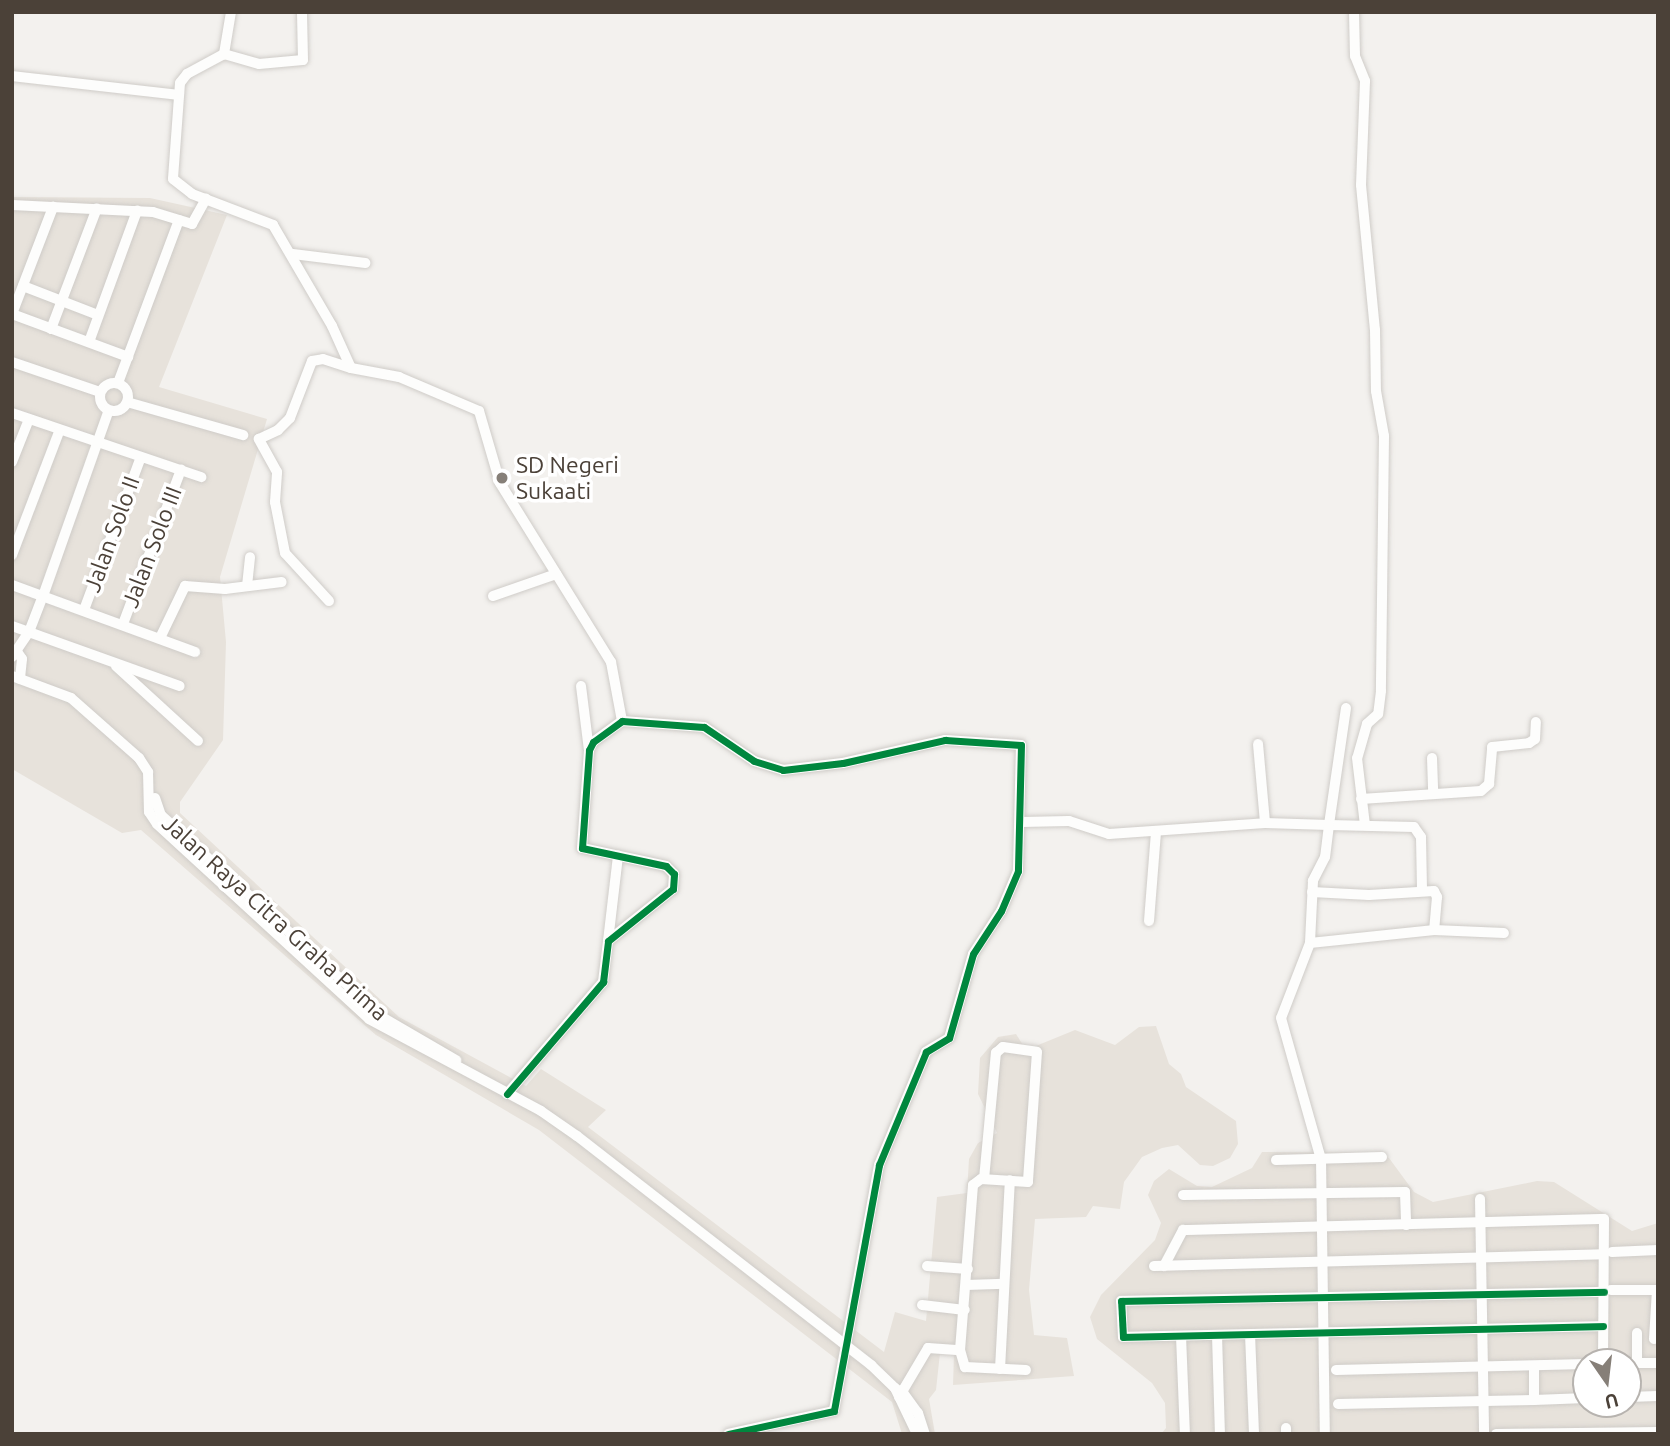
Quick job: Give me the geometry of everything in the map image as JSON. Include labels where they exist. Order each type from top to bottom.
[{"type":"street","points":[[225,54],[230,12]]},
{"type":"street","points":[[302,12],[303,60],[259,64],[225,54],[187,74],[180,83],[171,173],[177,185],[205,199],[268,221],[293,254],[351,368]]},
{"type":"street","points":[[1354,12],[1355,56],[1365,81],[1361,185],[1375,330],[1376,391],[1384,436],[1381,691],[1378,714],[1367,724],[1359,750],[1365,825]]},
{"type":"street","points":[[12,76],[179,95]]},
{"type":"street","points":[[12,205],[137,211],[194,224],[205,199]]},
{"type":"street","points":[[52,207],[12,314],[128,357]]},
{"type":"street","points":[[51,329],[97,208]]},
{"type":"street","points":[[89,342],[137,211]]},
{"type":"street","points":[[118,383],[179,220]]},
{"type":"street","points":[[293,254],[365,263]]},
{"type":"street","points":[[23,286],[98,315]]},
{"type":"street","points":[[329,601],[285,553],[275,502],[277,472],[259,439],[278,430],[290,418],[312,361],[323,359],[351,368],[399,377],[479,411],[500,483],[611,662],[622,721]]},
{"type":"street","points":[[12,362],[100,392]]},
{"type":"street","points":[[118,383],[124,387],[128,402],[116,411],[109,410],[103,406],[100,392],[104,386],[118,383]]},
{"type":"street","points":[[128,402],[243,435]]},
{"type":"street","points":[[17,675],[15,655],[29,632],[43,596],[109,410]]},
{"type":"street","points":[[12,413],[60,432],[201,477]]},
{"type":"street","points":[[12,462],[29,419]]},
{"type":"street","points":[[13,549],[60,432]]},
{"type":"street","name":"Jalan Solo II","points":[[84,610],[141,457]]},
{"type":"street","name":"Jalan Solo III","points":[[123,624],[181,470]]},
{"type":"street","points":[[247,586],[250,557]]},
{"type":"street","points":[[493,596],[556,574]]},
{"type":"street","points":[[160,638],[180,589],[194,584],[225,590],[282,582]]},
{"type":"street","points":[[12,585],[195,652]]},
{"type":"street","points":[[12,626],[180,686]]},
{"type":"street","points":[[108,660],[198,741]]},
{"type":"street","name":"Jalan Raya Citra Graha Prima","points":[[17,675],[73,692],[114,726],[149,761],[153,791],[161,815],[399,1033],[509,1091],[578,1136],[844,1344],[900,1392],[925,1434]]},
{"type":"street","points":[[581,686],[589,750],[582,848],[666,866],[675,883],[668,895],[608,941]]},
{"type":"street","points":[[1325,1434],[1327,1333],[1321,1159],[1281,1018],[1310,943],[1311,892],[1325,857],[1346,708]]},
{"type":"street","points":[[589,750],[593,742],[622,721],[704,727],[754,761],[783,770],[843,763],[945,740],[1018,743],[1023,748],[1018,871],[1002,911],[972,954],[950,1038],[926,1052],[887,1140],[844,1344],[834,1411],[727,1434]]},
{"type":"street","points":[[1361,799],[1433,790],[1484,789],[1489,784],[1492,747],[1529,743],[1535,739],[1536,722]]},
{"type":"street","points":[[1258,744],[1265,823]]},
{"type":"street","points":[[1432,758],[1433,790]]},
{"type":"street","points":[[1022,822],[1062,820],[1102,834],[1156,833],[1265,823],[1365,825],[1416,830],[1422,891]]},
{"type":"street","points":[[1149,922],[1156,833]]},
{"type":"street","points":[[509,1091],[603,982],[618,856]]},
{"type":"street","points":[[1311,892],[1369,895],[1422,891],[1437,894],[1434,930]]},
{"type":"street","points":[[1310,943],[1434,930],[1504,933]]},
{"type":"street","points":[[984,1179],[996,1053],[1003,1047],[1037,1052],[1028,1182],[984,1179],[973,1185],[960,1350],[965,1367],[1026,1370]]},
{"type":"street","points":[[1276,1160],[1382,1157]]},
{"type":"street","points":[[1000,1368],[1010,1180]]},
{"type":"street","points":[[1184,1195],[1405,1192],[1406,1225]]},
{"type":"street","points":[[1480,1199],[1485,1434]]},
{"type":"street","points":[[1603,1348],[1608,1253],[1604,1219],[1181,1230],[1159,1266],[1608,1253],[1658,1250]]},
{"type":"street","points":[[927,1266],[968,1269]]},
{"type":"street","points":[[966,1285],[1004,1284]]},
{"type":"street","points":[[1603,1326],[1123,1337],[1121,1301],[1658,1290],[1654,1339]]},
{"type":"street","points":[[922,1305],[965,1310]]},
{"type":"street","points":[[1634,1348],[1636,1333]]},
{"type":"street","points":[[1250,1334],[1254,1434]]},
{"type":"street","points":[[1217,1335],[1220,1434]]},
{"type":"street","points":[[1181,1336],[1185,1434]]},
{"type":"street","points":[[900,1392],[928,1348],[960,1350]]},
{"type":"street","points":[[1336,1370],[1572,1365]]},
{"type":"street","points":[[1534,1366],[1534,1400]]},
{"type":"street","name":"Jalan Raya Citra Graha Prima","points":[[900,1392],[917,1434]]},
{"type":"street","points":[[1338,1404],[1572,1399]]},
{"type":"street","points":[[1496,1434],[1658,1432]]},
{"type":"shaded area","points":[[12,197],[150,198],[227,215],[159,387],[267,419],[220,577],[226,642],[223,740],[180,802],[180,813],[399,1017],[526,1086],[541,1069],[606,1110],[588,1127],[884,1352],[895,1312],[926,1321],[937,1197],[967,1193],[969,1159],[978,1143],[997,1133],[978,1094],[980,1058],[998,1037],[1016,1034],[1026,1050],[1075,1030],[1115,1045],[1139,1027],[1156,1026],[1169,1064],[1181,1074],[1186,1087],[1236,1121],[1238,1144],[1230,1158],[1213,1166],[1200,1165],[1178,1145],[1162,1148],[1142,1157],[1124,1182],[1120,1209],[1093,1206],[1086,1217],[1035,1219],[1029,1290],[1034,1335],[1067,1338],[1074,1376],[953,1385],[954,1355],[940,1353],[936,1390],[929,1399],[935,1434],[902,1434],[892,1402],[539,1130],[376,1035],[141,830],[122,833],[12,769]]},
{"type":"shaded area","points":[[1262,1152],[1377,1153],[1389,1158],[1414,1192],[1433,1202],[1537,1181],[1554,1182],[1632,1231],[1658,1223],[1658,1434],[1161,1434],[1166,1428],[1165,1403],[1152,1383],[1097,1339],[1090,1317],[1101,1295],[1155,1240],[1161,1223],[1148,1195],[1154,1181],[1169,1169],[1197,1186],[1212,1187],[1252,1168]]},
{"type":"cycle path","points":[[507,1094],[603,982],[608,941],[673,889],[674,874],[666,866],[582,848],[589,750],[593,742],[622,721],[704,727],[754,761],[783,770],[843,763],[945,740],[1021,745],[1018,871],[1001,911],[973,954],[949,1038],[926,1052],[879,1165],[834,1411],[728,1434]]},
{"type":"cycle path","points":[[1603,1326],[1123,1337],[1121,1301],[1604,1292]]},
{"type":"place","name":"SD Negeri Sukaati","points":[[502,478]]}]
